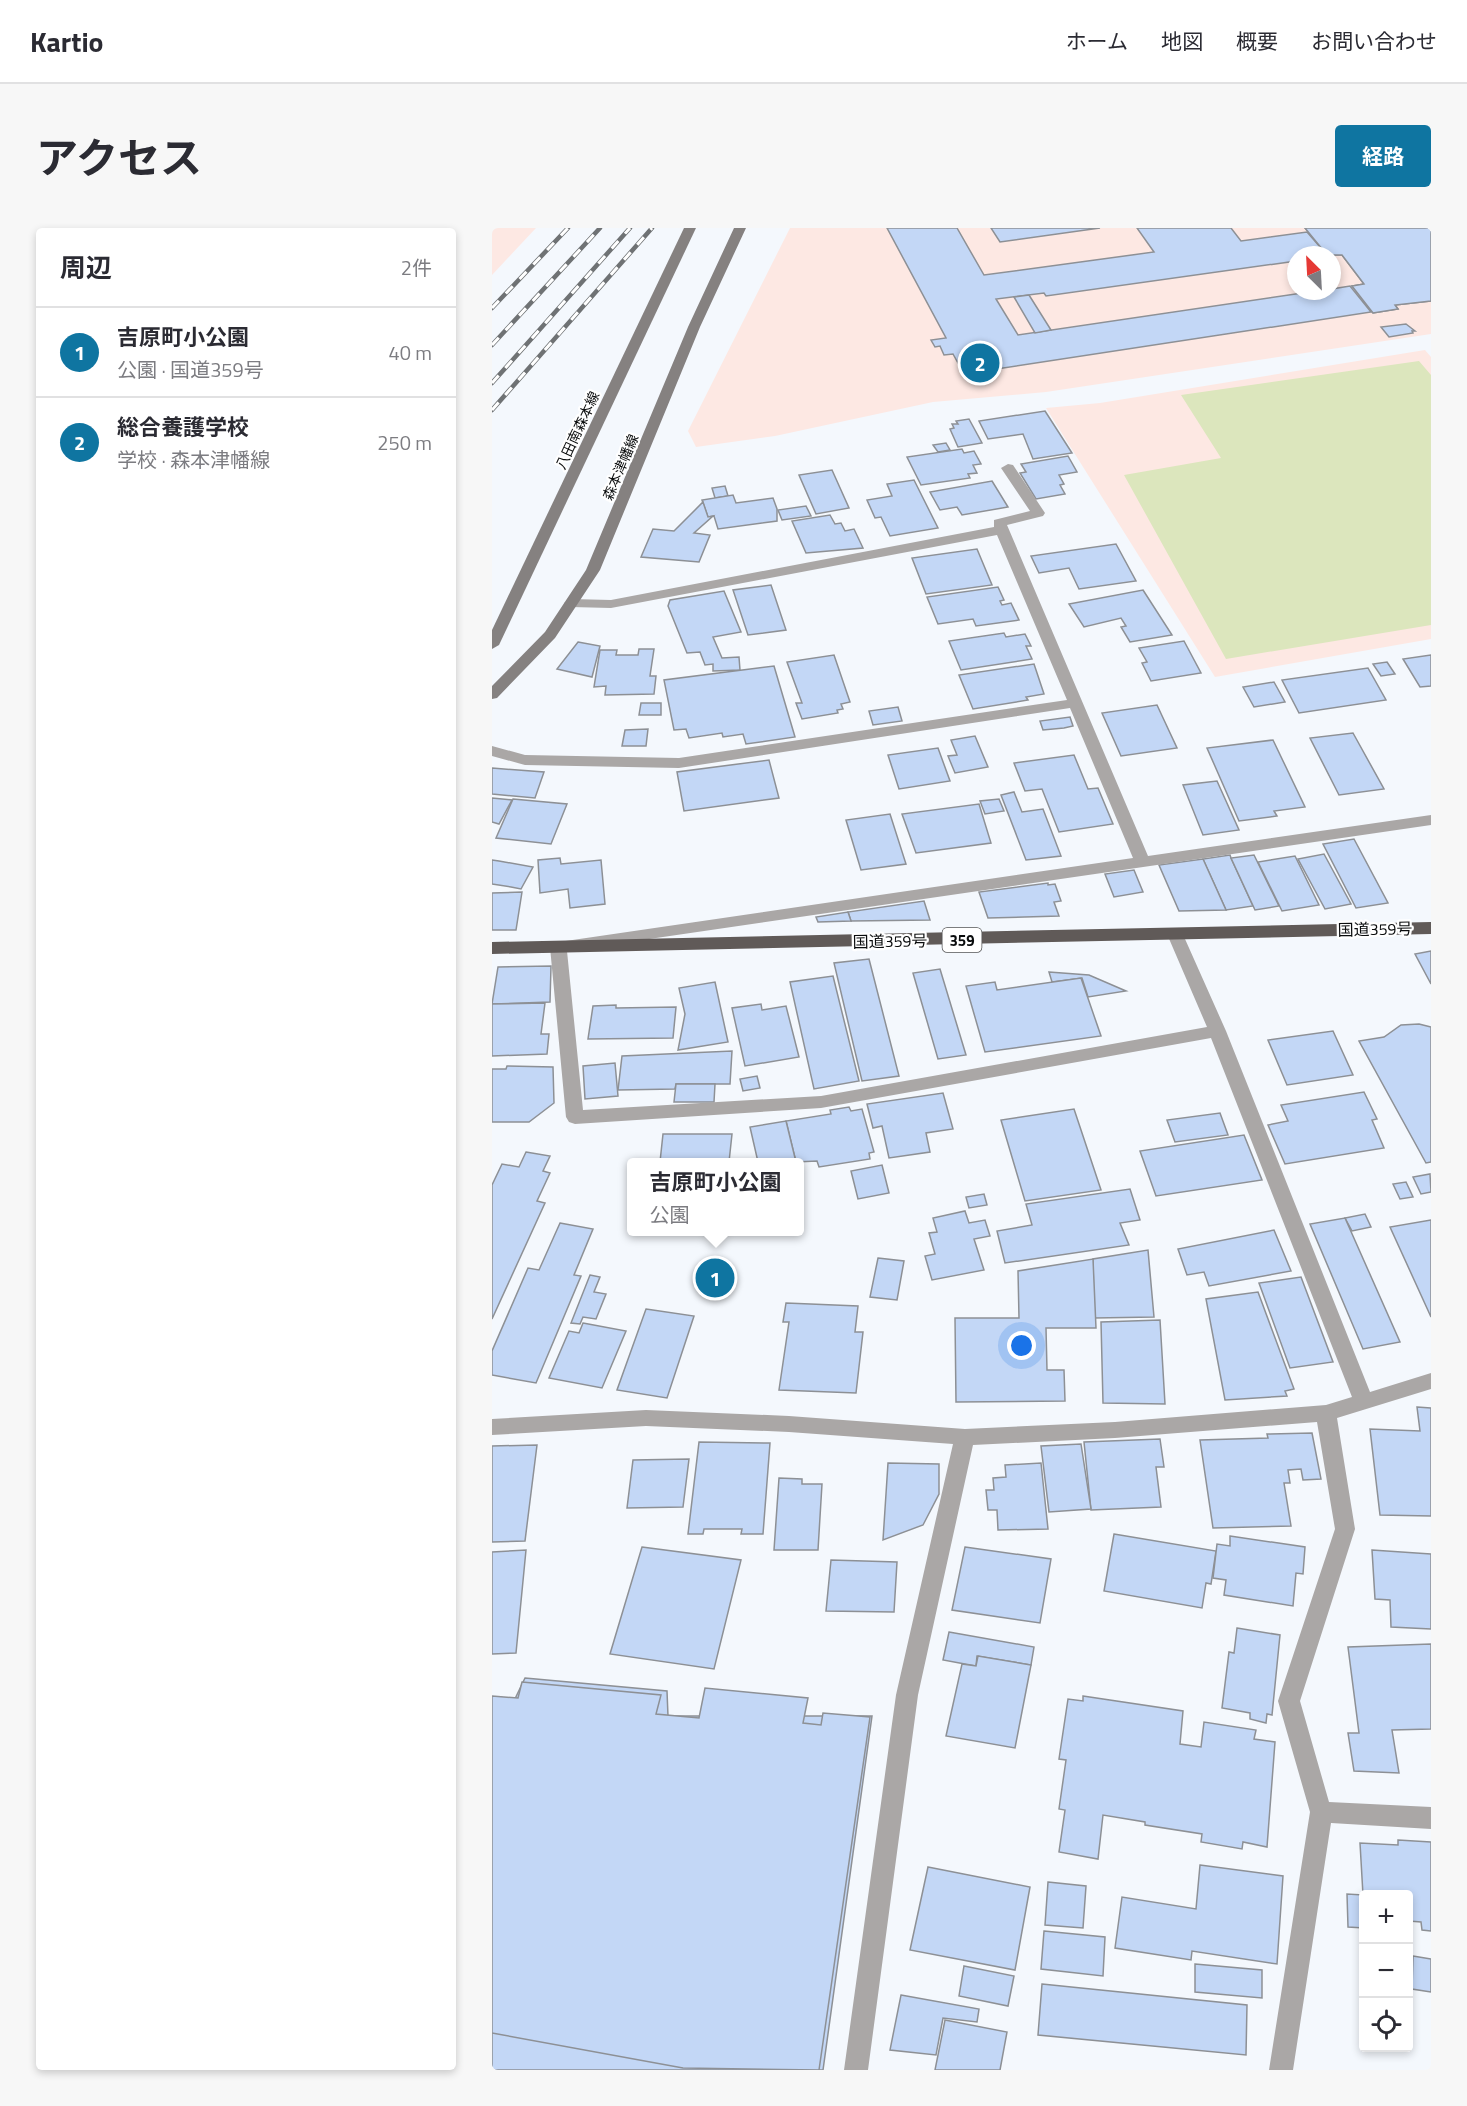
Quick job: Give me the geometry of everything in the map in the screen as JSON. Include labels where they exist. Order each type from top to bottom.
[{"type":"highway","name":"国道359号","points":[[492,948],[1431,928]]},
{"type":"main road","name":"八田南森本線","points":[[492,645],[690,228]]},
{"type":"main road","name":"森本津幡線","points":[[492,695],[550,635],[593,570],[694,327],[740,228]]},
{"type":"street","points":[[1008,468],[1038,513],[999,523],[1143,862]]},
{"type":"street","points":[[571,603],[611,604],[1002,530]]},
{"type":"street","points":[[492,751],[525,760],[679,763],[1075,703]]},
{"type":"street","points":[[1217,1031],[821,1102],[575,1117],[558,947],[1431,820]]},
{"type":"street","points":[[1175,934],[1217,1031],[1363,1400]]},
{"type":"street","points":[[492,1427],[646,1418],[789,1424],[965,1437],[1115,1430],[1326,1413],[1363,1400],[1431,1382]]},
{"type":"street","points":[[1281,2070],[1321,1812],[1289,1701],[1345,1529],[1326,1413]]},
{"type":"street","points":[[856,2070],[907,1695],[965,1437]]},
{"type":"street","points":[[1321,1812],[1431,1818]]},
{"type":"shaded area","points":[[492,228],[536,228],[492,275]]},
{"type":"shaded area","points":[[790,228],[1431,228],[1431,334],[1046,392],[933,402],[775,436],[696,447],[688,431]]},
{"type":"shaded area","points":[[1425,350],[1431,357],[1431,639],[1215,677],[1046,408],[1100,403]]},
{"type":"green space","points":[[1419,361],[1431,375],[1431,625],[1226,659],[1124,475],[1221,458],[1181,395]]},
{"type":"building","points":[[887,228],[957,228],[984,275],[1154,252],[1137,228],[1231,228],[1241,241],[1307,232],[1319,246],[1287,246],[1287,262],[1046,296],[1044,293],[996,299],[1018,335],[1287,295],[1287,300],[1341,300],[1341,288],[1350,286],[1371,312],[964,374],[953,354],[944,355],[940,346],[935,347],[931,340],[946,338]]},
{"type":"building","points":[[991,228],[1100,228],[1000,242]]},
{"type":"building","points":[[1305,228],[1431,228],[1431,301],[1395,305],[1398,309],[1373,313],[1352,286],[1364,284],[1341,255],[1341,246],[1320,246]]},
{"type":"building","points":[[1305,228],[1431,228],[1431,301],[1395,305],[1398,309],[1373,313],[1352,286],[1364,284],[1341,255],[1341,246],[1320,246]]},
{"type":"building","points":[[1029,295],[1051,330],[1035,333],[1014,297]]},
{"type":"building","points":[[1406,324],[1415,331],[1412,331],[1413,333],[1389,337],[1381,327]]},
{"type":"building","points":[[1045,411],[1072,453],[1033,459],[1023,434],[988,439],[979,421]]},
{"type":"building","points":[[969,419],[982,443],[958,447],[950,429],[954,428],[952,424],[958,424],[956,421]]},
{"type":"building","points":[[946,443],[950,450],[938,452],[933,445]]},
{"type":"building","points":[[962,449],[964,453],[974,451],[981,464],[973,465],[977,473],[968,474],[970,478],[921,485],[907,457]]},
{"type":"building","points":[[1068,456],[1077,472],[1059,475],[1064,484],[1060,485],[1065,494],[1036,499],[1020,473],[1026,472],[1021,464]]},
{"type":"building","points":[[832,470],[849,508],[816,514],[799,475]]},
{"type":"building","points":[[914,480],[938,528],[890,536],[881,517],[875,518],[867,500],[892,496],[887,484]]},
{"type":"building","points":[[992,481],[1008,507],[962,515],[957,507],[940,510],[930,492]]},
{"type":"building","points":[[725,486],[728,496],[715,498],[712,488]]},
{"type":"building","points":[[733,495],[736,503],[773,498],[777,509],[777,521],[718,529],[714,516],[708,517],[702,500]]},
{"type":"building","points":[[703,502],[708,517],[713,516],[694,533],[710,535],[699,562],[641,557],[653,529],[674,531]]},
{"type":"building","points":[[806,506],[811,516],[782,520],[778,510]]},
{"type":"building","points":[[830,515],[835,524],[841,523],[845,531],[854,529],[863,548],[806,553],[792,521]]},
{"type":"building","points":[[1116,544],[1136,581],[1079,589],[1069,568],[1039,573],[1031,556]]},
{"type":"building","points":[[977,549],[992,585],[926,594],[912,558]]},
{"type":"building","points":[[771,585],[786,630],[748,635],[733,590]]},
{"type":"building","points":[[998,587],[1004,600],[1000,601],[1002,605],[1011,603],[1019,620],[976,626],[973,619],[938,624],[927,597]]},
{"type":"building","points":[[1143,590],[1172,635],[1130,642],[1121,627],[1126,626],[1121,618],[1084,627],[1069,604]]},
{"type":"building","points":[[724,591],[741,632],[713,637],[722,658],[739,657],[740,670],[713,671],[713,664],[705,665],[700,652],[687,653],[668,606],[670,600]]},
{"type":"building","points":[[1004,633],[1006,637],[1025,634],[1031,646],[1026,646],[1032,659],[961,670],[949,641]]},
{"type":"building","points":[[1184,641],[1201,673],[1151,681],[1142,663],[1147,662],[1139,648]]},
{"type":"building","points":[[578,642],[600,646],[592,677],[557,669]]},
{"type":"building","points":[[639,649],[654,649],[650,676],[656,676],[654,694],[605,695],[606,686],[594,687],[600,650],[617,650],[616,655],[638,655]]},
{"type":"building","points":[[834,655],[850,702],[841,704],[843,709],[837,710],[838,713],[802,719],[796,703],[802,703],[787,662]]},
{"type":"building","points":[[1431,655],[1431,686],[1420,687],[1403,659]]},
{"type":"building","points":[[1387,662],[1395,674],[1381,676],[1373,664]]},
{"type":"building","points":[[1034,664],[1044,694],[1026,697],[1028,700],[973,709],[959,675]]},
{"type":"building","points":[[774,666],[795,737],[746,744],[743,734],[723,737],[722,733],[689,738],[686,729],[674,730],[664,680]]},
{"type":"building","points":[[1368,668],[1386,700],[1299,713],[1282,680]]},
{"type":"building","points":[[1274,682],[1285,702],[1254,707],[1243,687]]},
{"type":"building","points":[[641,703],[661,703],[661,715],[639,715]]},
{"type":"building","points":[[1157,705],[1177,748],[1121,756],[1102,713]]},
{"type":"building","points":[[898,707],[902,721],[873,725],[869,711]]},
{"type":"building","points":[[1070,717],[1073,726],[1064,728],[1043,730],[1040,721]]},
{"type":"building","points":[[648,729],[646,746],[622,746],[625,730]]},
{"type":"building","points":[[1353,733],[1384,789],[1339,795],[1310,738]]},
{"type":"building","points":[[975,736],[988,767],[955,773],[948,756],[957,755],[951,740]]},
{"type":"building","points":[[1273,740],[1305,807],[1274,811],[1277,816],[1239,821],[1207,748]]},
{"type":"building","points":[[938,748],[950,781],[899,789],[888,755]]},
{"type":"building","points":[[1074,755],[1088,789],[1098,788],[1113,824],[1059,832],[1042,789],[1025,791],[1014,763]]},
{"type":"building","points":[[769,760],[779,798],[684,811],[677,772]]},
{"type":"building","points":[[492,768],[544,772],[535,798],[492,794]]},
{"type":"building","points":[[1217,781],[1239,830],[1203,835],[1183,785]]},
{"type":"building","points":[[1014,792],[1022,812],[1043,809],[1061,856],[1026,860],[1001,795]]},
{"type":"building","points":[[492,798],[512,800],[499,824],[492,822]]},
{"type":"building","points":[[513,799],[567,804],[551,844],[496,838]]},
{"type":"building","points":[[999,799],[1004,811],[985,814],[980,801]]},
{"type":"building","points":[[979,804],[991,843],[916,853],[902,814]]},
{"type":"building","points":[[890,814],[906,864],[861,870],[846,820]]},
{"type":"building","points":[[1354,839],[1388,903],[1356,908],[1323,844]]},
{"type":"building","points":[[1324,854],[1351,904],[1325,909],[1298,859]]},
{"type":"building","points":[[1230,855],[1253,906],[1226,910],[1203,859]]},
{"type":"building","points":[[1254,855],[1279,906],[1255,910],[1231,858]]},
{"type":"building","points":[[1295,856],[1319,905],[1282,911],[1258,862]]},
{"type":"building","points":[[560,858],[561,864],[601,860],[605,904],[570,908],[568,889],[540,893],[538,860]]},
{"type":"building","points":[[1203,859],[1226,910],[1179,911],[1159,865]]},
{"type":"building","points":[[492,860],[533,867],[521,889],[492,884]]},
{"type":"building","points":[[1134,870],[1143,892],[1114,897],[1105,874]]},
{"type":"building","points":[[1048,883],[1048,885],[1055,884],[1061,901],[1054,902],[1059,916],[988,918],[979,892]]},
{"type":"building","points":[[522,892],[516,930],[492,930],[492,893]]},
{"type":"building","points":[[924,901],[930,920],[851,921],[848,912]]},
{"type":"building","points":[[848,912],[851,921],[818,922],[816,917]]},
{"type":"building","points":[[1431,951],[1431,984],[1415,954]]},
{"type":"building","points":[[869,959],[899,1076],[862,1081],[834,963]]},
{"type":"building","points":[[551,966],[550,1002],[492,1004],[498,967]]},
{"type":"building","points":[[940,969],[966,1055],[938,1059],[913,973]]},
{"type":"building","points":[[1049,972],[1089,975],[1126,991],[1088,997],[1082,978],[1052,982]]},
{"type":"building","points":[[833,976],[859,1081],[814,1089],[790,982]]},
{"type":"building","points":[[1081,978],[1101,1036],[985,1052],[966,986],[995,982],[997,990]]},
{"type":"building","points":[[715,982],[728,1042],[678,1050],[685,1014],[679,988]]},
{"type":"building","points":[[545,1003],[541,1034],[549,1034],[547,1054],[492,1056],[492,1004]]},
{"type":"building","points":[[761,1004],[762,1010],[786,1006],[799,1057],[745,1066],[732,1008]]},
{"type":"building","points":[[616,1005],[616,1008],[676,1007],[673,1038],[588,1039],[593,1006]]},
{"type":"building","points":[[1419,1024],[1431,1027],[1431,1162],[1426,1163],[1359,1041],[1384,1037],[1401,1025]]},
{"type":"building","points":[[1333,1031],[1353,1075],[1287,1085],[1268,1040]]},
{"type":"building","points":[[732,1051],[730,1084],[676,1084],[675,1089],[618,1090],[622,1056]]},
{"type":"building","points":[[615,1063],[618,1096],[585,1099],[583,1066]]},
{"type":"building","points":[[507,1066],[553,1067],[554,1103],[529,1122],[492,1122],[492,1069],[506,1069]]},
{"type":"building","points":[[757,1076],[760,1088],[743,1091],[740,1079]]},
{"type":"building","points":[[676,1084],[715,1084],[714,1102],[674,1102]]},
{"type":"building","points":[[1364,1092],[1377,1119],[1372,1120],[1384,1148],[1285,1164],[1268,1125],[1288,1121],[1281,1105]]},
{"type":"building","points":[[943,1093],[953,1129],[926,1133],[930,1152],[889,1158],[882,1126],[873,1128],[867,1104]]},
{"type":"building","points":[[849,1107],[851,1111],[862,1109],[874,1152],[869,1153],[870,1159],[819,1167],[817,1161],[804,1162],[804,1158],[795,1158],[786,1121],[831,1114],[830,1110]]},
{"type":"building","points":[[1074,1109],[1101,1190],[1025,1201],[1001,1120]]},
{"type":"building","points":[[1220,1113],[1228,1135],[1175,1142],[1167,1120]]},
{"type":"building","points":[[786,1121],[795,1158],[757,1158],[750,1127]]},
{"type":"building","points":[[663,1134],[732,1134],[729,1158],[660,1158]]},
{"type":"building","points":[[1244,1135],[1262,1180],[1156,1196],[1140,1151]]},
{"type":"building","points":[[526,1152],[550,1156],[543,1171],[550,1173],[537,1201],[545,1203],[492,1319],[492,1185],[502,1164],[519,1167]]},
{"type":"building","points":[[882,1165],[889,1193],[858,1199],[851,1171]]},
{"type":"building","points":[[1430,1174],[1431,1192],[1421,1194],[1413,1177]]},
{"type":"building","points":[[1406,1182],[1413,1197],[1400,1199],[1393,1184]]},
{"type":"building","points":[[1130,1189],[1140,1220],[1120,1223],[1129,1245],[1005,1263],[997,1231],[1032,1225],[1026,1204]]},
{"type":"building","points":[[984,1194],[987,1205],[969,1208],[966,1197]]},
{"type":"building","points":[[965,1211],[969,1223],[985,1220],[990,1236],[974,1239],[984,1270],[932,1280],[925,1256],[935,1254],[929,1233],[937,1232],[933,1218]]},
{"type":"building","points":[[1365,1214],[1371,1227],[1352,1231],[1345,1218]]},
{"type":"building","points":[[1345,1218],[1400,1342],[1363,1349],[1310,1224]]},
{"type":"building","points":[[1431,1220],[1431,1317],[1390,1227]]},
{"type":"building","points":[[560,1223],[593,1229],[574,1275],[581,1276],[536,1383],[492,1375],[492,1351],[528,1268],[539,1270]]},
{"type":"building","points":[[1274,1230],[1291,1271],[1209,1286],[1204,1272],[1187,1275],[1178,1249]]},
{"type":"building","points":[[1148,1250],[1154,1317],[1094,1318],[1093,1259]]},
{"type":"building","points":[[878,1258],[904,1261],[897,1300],[870,1297]]},
{"type":"building","points":[[1093,1259],[1096,1328],[1046,1328],[1047,1370],[1064,1370],[1065,1401],[956,1402],[955,1318],[1019,1318],[1018,1271]]},
{"type":"building","points":[[590,1275],[600,1277],[594,1292],[606,1294],[596,1319],[583,1317],[580,1324],[571,1323]]},
{"type":"building","points":[[1301,1277],[1333,1362],[1290,1368],[1259,1283]]},
{"type":"building","points":[[1258,1292],[1294,1389],[1285,1391],[1287,1396],[1225,1400],[1206,1299]]},
{"type":"building","points":[[786,1303],[858,1306],[855,1332],[863,1332],[856,1393],[779,1390],[789,1322],[783,1322]]},
{"type":"building","points":[[646,1309],[694,1316],[667,1398],[617,1390]]},
{"type":"building","points":[[1160,1320],[1165,1404],[1103,1403],[1101,1322]]},
{"type":"building","points":[[583,1323],[626,1331],[602,1388],[549,1378],[569,1331],[579,1333]]},
{"type":"building","points":[[1417,1407],[1431,1408],[1431,1516],[1380,1515],[1370,1429],[1420,1431]]},
{"type":"building","points":[[1312,1433],[1321,1479],[1303,1480],[1301,1469],[1288,1470],[1290,1483],[1284,1483],[1291,1526],[1213,1528],[1200,1440],[1268,1438],[1267,1434]]},
{"type":"building","points":[[1160,1439],[1164,1467],[1156,1467],[1161,1507],[1091,1510],[1084,1442]]},
{"type":"building","points":[[699,1442],[770,1443],[763,1534],[741,1534],[742,1529],[704,1529],[703,1534],[688,1534]]},
{"type":"building","points":[[1081,1444],[1091,1509],[1049,1512],[1041,1446]]},
{"type":"building","points":[[537,1445],[525,1541],[492,1542],[492,1446]]},
{"type":"building","points":[[689,1459],[683,1507],[627,1508],[633,1460]]},
{"type":"building","points":[[888,1463],[939,1464],[939,1494],[923,1525],[883,1540]]},
{"type":"building","points":[[1041,1463],[1048,1529],[998,1530],[997,1510],[988,1510],[986,1490],[994,1490],[993,1478],[1006,1477],[1005,1465]]},
{"type":"building","points":[[779,1478],[802,1479],[802,1484],[822,1484],[818,1550],[774,1550]]},
{"type":"building","points":[[1114,1534],[1216,1551],[1211,1584],[1206,1583],[1202,1608],[1104,1591]]},
{"type":"building","points":[[1230,1536],[1305,1547],[1303,1574],[1296,1573],[1293,1606],[1224,1595],[1226,1580],[1213,1578],[1217,1544],[1230,1546]]},
{"type":"building","points":[[642,1547],[741,1560],[714,1669],[610,1654]]},
{"type":"building","points":[[965,1547],[1051,1559],[1040,1623],[952,1610]]},
{"type":"building","points":[[526,1550],[516,1653],[492,1654],[492,1552]]},
{"type":"building","points":[[1372,1550],[1431,1554],[1431,1629],[1391,1627],[1390,1600],[1375,1599]]},
{"type":"building","points":[[831,1560],[897,1562],[894,1612],[826,1611]]},
{"type":"building","points":[[1237,1628],[1280,1635],[1272,1715],[1267,1714],[1266,1723],[1250,1719],[1250,1713],[1222,1708],[1229,1652],[1234,1653]]},
{"type":"building","points":[[949,1632],[1034,1647],[1031,1665],[977,1656],[976,1666],[943,1660]]},
{"type":"building","points":[[1431,1644],[1431,1729],[1392,1730],[1399,1773],[1354,1771],[1348,1733],[1359,1733],[1348,1647]]},
{"type":"building","points":[[978,1656],[1031,1665],[1015,1748],[946,1736],[962,1664],[976,1666]]},
{"type":"building","points":[[525,1678],[667,1691],[668,1716],[872,1716],[823,2070],[492,2070],[492,1702],[512,1705]]},
{"type":"building","points":[[522,1682],[661,1695],[656,1714],[699,1718],[705,1688],[808,1698],[803,1723],[821,1725],[823,1713],[870,1717],[819,2070],[683,2068],[492,2033],[492,1696],[518,1698]]},
{"type":"building","points":[[1083,1696],[1183,1711],[1180,1744],[1201,1747],[1204,1722],[1256,1730],[1254,1739],[1275,1742],[1267,1847],[1243,1842],[1242,1849],[1201,1842],[1202,1834],[1145,1825],[1145,1822],[1103,1815],[1098,1859],[1059,1852],[1065,1810],[1059,1809],[1066,1760],[1059,1759],[1068,1699],[1083,1701]]},
{"type":"building","points":[[1398,1840],[1431,1842],[1431,1931],[1422,1930],[1421,1922],[1413,1921],[1413,1890],[1363,1890],[1360,1843],[1398,1845]]},
{"type":"building","points":[[1200,1865],[1283,1876],[1277,1964],[1192,1951],[1191,1960],[1115,1948],[1122,1897],[1196,1909]]},
{"type":"building","points":[[928,1867],[1030,1887],[1015,1970],[910,1950]]},
{"type":"building","points":[[1048,1882],[1086,1886],[1083,1928],[1045,1925]]},
{"type":"building","points":[[1347,1894],[1359,1895],[1359,1928],[1348,1927]]},
{"type":"building","points":[[1044,1931],[1105,1937],[1103,1976],[1041,1969]]},
{"type":"building","points":[[1413,1956],[1431,1959],[1431,1992],[1413,1989]]},
{"type":"building","points":[[1195,1964],[1262,1970],[1262,1998],[1195,1992]]},
{"type":"building","points":[[964,1966],[1014,1976],[1008,2006],[959,1996]]},
{"type":"building","points":[[1042,1984],[1247,2005],[1246,2055],[1038,2035]]},
{"type":"building","points":[[901,1995],[979,2009],[977,2022],[943,2018],[936,2055],[890,2050]]},
{"type":"building","points":[[945,2020],[1007,2032],[1000,2070],[935,2070]]},
{"type":"railway","points":[[492,308],[568,228]]},
{"type":"railway","points":[[492,345],[600,228]]},
{"type":"railway","points":[[492,383],[630,228]]},
{"type":"railway","points":[[492,410],[652,228]]},
{"type":"place","name":"総合養護学校","points":[[980,363]]},
{"type":"place","name":"吉原町小公園","points":[[715,1278]]}]
